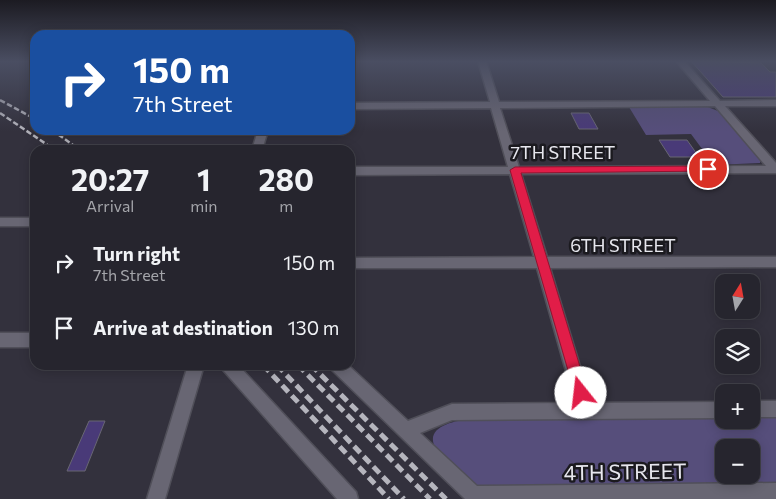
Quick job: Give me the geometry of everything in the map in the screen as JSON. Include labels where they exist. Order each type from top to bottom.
[{"type":"street","points":[[489,84],[586,412]]},
{"type":"street","points":[[701,84],[776,169]]},
{"type":"street","points":[[355,106],[776,104]]},
{"type":"street","name":"7TH STREET","points":[[355,171],[776,169]]},
{"type":"street","points":[[0,222],[30,222]]},
{"type":"street","name":"6TH STREET","points":[[355,263],[776,262]]},
{"type":"street","points":[[0,340],[30,340]]},
{"type":"street","points":[[156,499],[195,370]]},
{"type":"street","points":[[232,370],[348,499]]},
{"type":"street","points":[[342,370],[476,497]]},
{"type":"street","points":[[760,410],[776,409]]},
{"type":"street","points":[[407,430],[452,412],[715,410]]},
{"type":"street","name":"4TH STREET","points":[[476,497],[776,492]]},
{"type":"shaded area","points":[[705,106],[718,111],[761,159],[760,163],[714,165],[691,134],[646,135],[629,107]]},
{"type":"shaded area","points":[[760,416],[776,416],[776,484],[481,486],[470,481],[443,457],[436,449],[433,441],[437,430],[456,421],[469,419],[715,417],[715,429],[760,429]]},
{"type":"building","points":[[712,84],[776,84],[776,97],[723,97]]},
{"type":"building","points":[[571,113],[589,113],[598,129],[579,129]]},
{"type":"building","points":[[659,140],[687,140],[699,157],[670,157]]},
{"type":"building","points":[[89,421],[105,421],[85,471],[67,471]]},
{"type":"railway","points":[[0,100],[30,116]]},
{"type":"railway","points":[[0,113],[30,133]]},
{"type":"railway","points":[[33,135],[48,145]]},
{"type":"railway","points":[[59,135],[73,145]]},
{"type":"railway","points":[[268,370],[389,499]]},
{"type":"railway","points":[[282,370],[404,499]]},
{"type":"railway","points":[[303,370],[430,499]]},
{"type":"railway","points":[[316,370],[446,499]]},
{"type":"route","points":[[581,393],[515,170],[708,169]]}]
